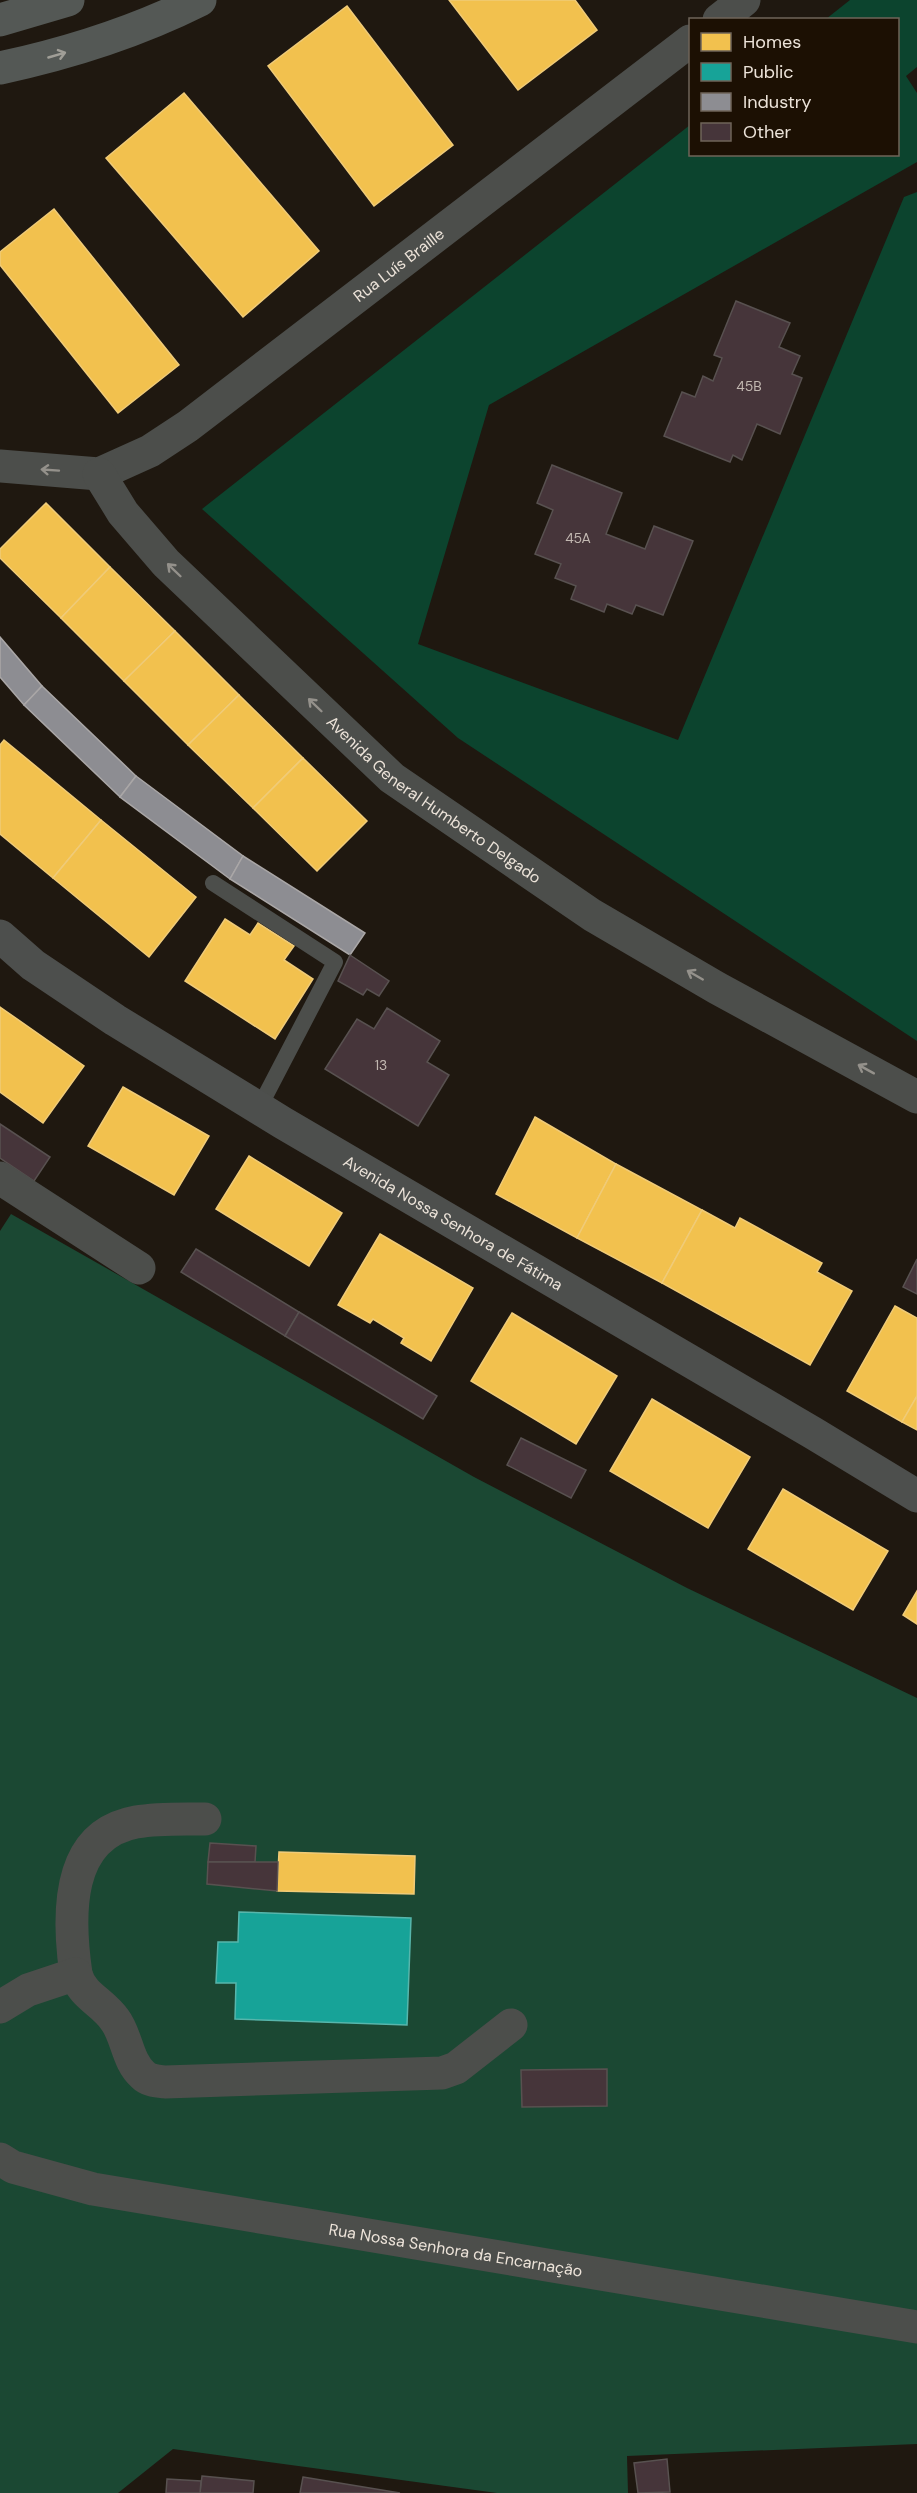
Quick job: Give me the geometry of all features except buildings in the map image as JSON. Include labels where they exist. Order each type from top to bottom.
[{"type":"main road","points":[[0,20],[68,0]]},
{"type":"main road","points":[[0,68],[51,57],[114,37],[168,16],[201,0]]},
{"type":"main road","name":"Avenida Nossa Senhora de Fátima","points":[[0,936],[33,965],[115,1020],[259,1108],[917,1496]]},
{"type":"street","points":[[722,18],[744,0]]},
{"type":"street","name":"Rua Luís Braille","points":[[99,474],[150,451],[188,426],[689,42]]},
{"type":"street","points":[[0,466],[99,474]]},
{"type":"street","name":"Avenida General Humberto Delgado","points":[[99,474],[123,513],[166,563],[392,778],[592,915],[917,1097]]},
{"type":"street","points":[[0,1178],[27,1198],[139,1268]]},
{"type":"street","points":[[205,1818],[134,1822],[102,1837],[90,1848],[80,1870],[72,1902],[70,1935],[78,1984],[85,1994],[109,2012],[117,2022],[142,2075],[152,2081],[172,2082],[442,2073],[456,2068],[512,2025]]},
{"type":"street","points":[[0,2007],[27,1990],[76,1974]]},
{"type":"street","name":"Rua Nossa Senhora da Encarnação","points":[[0,2159],[13,2167],[93,2189],[917,2327]]},
{"type":"lane","points":[[213,883],[335,962],[259,1108]]},
{"type":"green space","points":[[850,0],[917,0],[917,67],[906,76],[917,93],[917,162],[489,405],[418,644],[678,740],[904,197],[917,192],[917,1041],[458,738],[202,509],[689,126],[689,156],[899,156],[899,18],[827,18]]},
{"type":"green space","points":[[11,1214],[474,1477],[687,1588],[917,1698],[917,2444],[627,2456],[628,2493],[497,2493],[173,2449],[118,2493],[0,2493],[0,1231]]}]
